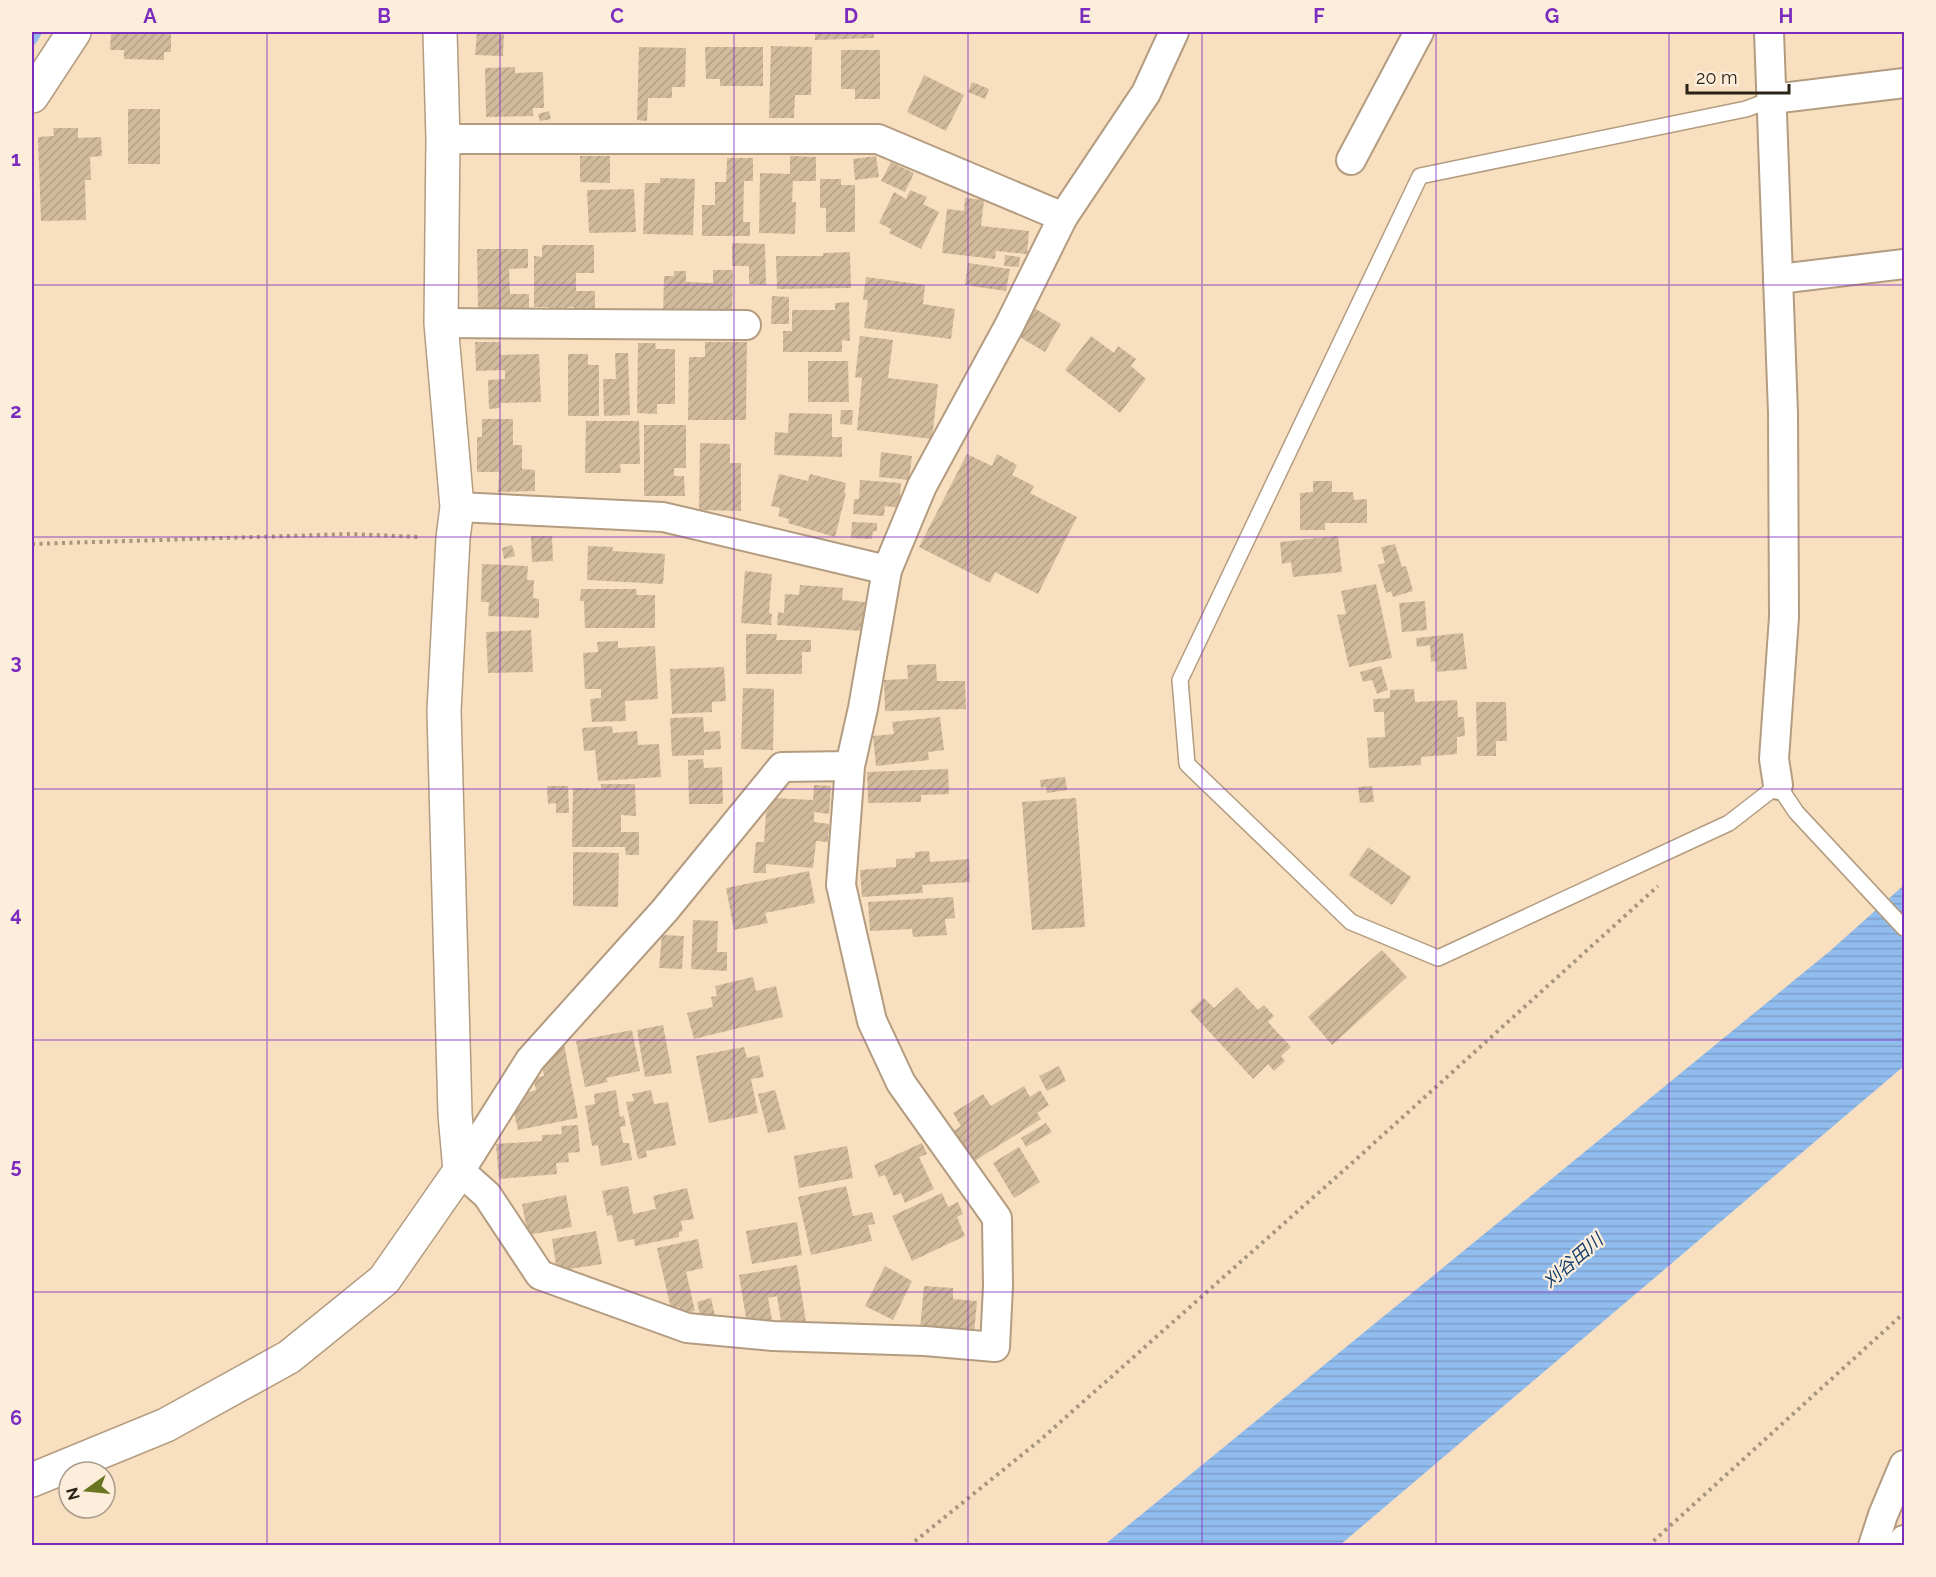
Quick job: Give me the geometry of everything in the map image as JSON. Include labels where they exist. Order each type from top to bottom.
[{"type":"street","points":[[32,96],[74,32]]},
{"type":"street","points":[[440,32],[443,140],[441,323],[455,523],[444,711],[455,1103],[460,1171],[487,1195],[540,1275],[687,1328],[773,1336],[925,1341],[995,1347],[998,1286],[997,1218],[901,1083],[872,1021],[841,885],[850,766],[863,708],[887,570],[922,486],[1009,326],[1063,217],[1146,93],[1174,32]]},
{"type":"street","points":[[1351,160],[1419,32]]},
{"type":"street","points":[[1769,32],[1783,413],[1784,617],[1774,759],[1778,785]]},
{"type":"street","points":[[1773,99],[1905,83]]},
{"type":"street","points":[[443,140],[878,139],[1063,217]]},
{"type":"street","points":[[1778,279],[1905,264]]},
{"type":"street","points":[[441,323],[747,325]]},
{"type":"street","points":[[455,523],[663,517],[887,570]]},
{"type":"street","points":[[32,1480],[166,1425],[289,1357],[384,1280],[460,1171],[530,1060],[665,910],[782,767],[850,766]]},
{"type":"street","points":[[1873,1545],[1883,1515],[1905,1465]]},
{"type":"street","points":[[1900,1545],[1905,1540]]},
{"type":"lane","points":[[1773,99],[1746,109],[1420,176],[1180,680],[1187,764],[1351,922],[1438,958],[1729,823],[1778,785],[1796,812],[1905,928]]},
{"type":"path","points":[[32,544],[351,534],[455,523]]},
{"type":"path","points":[[909,1545],[1039,1441],[1352,1163],[1658,885]]},
{"type":"path","points":[[1648,1545],[1905,1313]]},
{"type":"water","name":"刈谷田川","points":[[1904,885],[1904,1066],[1340,1545],[1103,1546],[1830,951]]},
{"type":"building","points":[[111,32],[171,32],[171,52],[164,52],[164,60],[124,59],[124,50],[110,50]]},
{"type":"building","points":[[477,32],[504,32],[503,56],[475,55]]},
{"type":"building","points":[[815,32],[874,32],[874,38],[815,40]]},
{"type":"building","points":[[771,46],[812,47],[811,95],[795,95],[794,118],[769,118]]},
{"type":"building","points":[[639,47],[686,48],[685,87],[672,87],[672,98],[648,98],[647,121],[637,120]]},
{"type":"building","points":[[705,47],[763,47],[763,86],[720,86],[720,79],[706,79]]},
{"type":"building","points":[[841,50],[880,50],[880,99],[855,99],[855,89],[841,89]]},
{"type":"building","points":[[515,67],[515,73],[543,72],[544,108],[533,108],[533,116],[486,117],[485,68]]},
{"type":"building","points":[[924,75],[964,95],[946,131],[907,112]]},
{"type":"building","points":[[972,82],[989,89],[985,99],[968,92]]},
{"type":"building","points":[[128,109],[160,109],[160,164],[128,164]]},
{"type":"building","points":[[549,111],[551,119],[540,121],[538,114]]},
{"type":"building","points":[[53,128],[78,128],[78,138],[101,137],[102,156],[90,157],[91,180],[85,180],[86,220],[41,221],[38,137],[54,136]]},
{"type":"building","points":[[580,156],[610,156],[610,183],[580,182]]},
{"type":"building","points":[[790,156],[816,157],[816,181],[793,181],[792,202],[796,202],[795,234],[759,233],[760,173],[790,174]]},
{"type":"building","points":[[876,156],[879,177],[855,180],[853,159]]},
{"type":"building","points":[[727,158],[753,158],[753,181],[744,181],[743,222],[750,222],[750,236],[702,236],[702,205],[715,205],[715,182],[726,182]]},
{"type":"building","points":[[891,162],[914,173],[905,192],[881,181]]},
{"type":"building","points":[[660,178],[695,179],[693,235],[643,234],[645,183],[660,183]]},
{"type":"building","points":[[820,179],[841,179],[841,185],[855,185],[855,232],[826,232],[826,208],[820,208]]},
{"type":"building","points":[[634,189],[636,232],[589,233],[587,190]]},
{"type":"building","points":[[910,190],[927,197],[923,204],[939,212],[921,249],[889,233],[891,229],[879,223],[894,192],[906,199]]},
{"type":"building","points":[[965,198],[984,200],[981,226],[1029,231],[1027,254],[996,251],[995,259],[942,253],[947,209],[964,211]]},
{"type":"building","points":[[732,243],[765,244],[766,285],[749,284],[749,266],[732,266]]},
{"type":"building","points":[[542,245],[594,245],[594,273],[576,273],[576,291],[595,291],[595,316],[574,317],[574,307],[567,307],[567,313],[549,312],[549,307],[534,307],[534,256],[542,257]]},
{"type":"building","points":[[477,249],[528,249],[528,268],[509,269],[510,294],[529,294],[529,314],[515,314],[516,309],[478,309]]},
{"type":"building","points":[[850,252],[851,288],[777,289],[776,256],[823,256],[823,253]]},
{"type":"building","points":[[1005,255],[1020,257],[1019,267],[1004,266]]},
{"type":"building","points":[[968,263],[1010,269],[1006,291],[965,285]]},
{"type":"building","points":[[713,270],[733,270],[732,318],[663,316],[664,276],[674,276],[674,271],[686,271],[686,282],[713,283]]},
{"type":"building","points":[[866,277],[925,285],[923,304],[955,309],[951,339],[864,328],[868,300],[863,300]]},
{"type":"building","points":[[772,296],[789,297],[789,324],[771,324]]},
{"type":"building","points":[[849,302],[850,341],[842,340],[842,352],[783,352],[783,331],[792,331],[792,310],[835,310],[835,303]]},
{"type":"building","points":[[1034,308],[1061,324],[1045,352],[1018,336]]},
{"type":"building","points":[[860,336],[893,340],[888,378],[938,384],[932,439],[857,430],[862,378],[855,377]]},
{"type":"building","points":[[1091,336],[1114,353],[1118,346],[1136,359],[1131,366],[1146,379],[1120,413],[1065,370]]},
{"type":"building","points":[[475,342],[500,342],[501,355],[539,354],[541,402],[500,403],[500,408],[489,409],[488,380],[505,379],[505,370],[476,371]]},
{"type":"building","points":[[705,342],[747,342],[746,420],[688,420],[689,357],[705,357]]},
{"type":"building","points":[[638,343],[655,343],[656,349],[675,349],[675,404],[657,404],[657,414],[637,413]]},
{"type":"building","points":[[615,353],[628,353],[630,415],[604,416],[603,379],[616,379]]},
{"type":"building","points":[[568,354],[588,354],[588,365],[599,365],[599,416],[568,416]]},
{"type":"building","points":[[808,361],[848,361],[849,402],[808,402]]},
{"type":"building","points":[[841,410],[853,410],[852,425],[840,424]]},
{"type":"building","points":[[789,413],[832,414],[832,437],[842,437],[842,457],[774,455],[775,432],[788,433]]},
{"type":"building","points":[[482,419],[513,419],[513,445],[522,445],[522,469],[535,470],[535,491],[498,492],[499,472],[477,472],[477,437],[482,437]]},
{"type":"building","points":[[586,421],[639,421],[640,464],[620,464],[621,473],[585,473]]},
{"type":"building","points":[[644,425],[686,425],[686,468],[674,468],[674,476],[684,476],[685,496],[644,496]]},
{"type":"building","points":[[700,443],[730,444],[730,463],[741,463],[741,511],[699,510]]},
{"type":"building","points":[[881,452],[912,456],[909,480],[879,477]]},
{"type":"building","points":[[967,454],[992,466],[997,454],[1017,465],[1012,475],[1034,486],[1030,493],[1077,517],[1038,594],[995,572],[990,583],[919,547]]},
{"type":"building","points":[[779,474],[808,481],[810,474],[846,483],[844,493],[846,493],[835,537],[788,523],[789,519],[778,516],[780,508],[771,506]]},
{"type":"building","points":[[860,480],[901,483],[899,508],[885,506],[884,516],[853,514],[854,499],[859,499]]},
{"type":"building","points":[[1313,481],[1332,481],[1332,492],[1353,492],[1354,500],[1367,499],[1367,523],[1325,523],[1325,530],[1300,530],[1300,493],[1313,492]]},
{"type":"building","points":[[852,522],[877,523],[877,531],[873,531],[872,539],[851,538]]},
{"type":"building","points":[[531,536],[552,536],[553,561],[532,562]]},
{"type":"building","points":[[1338,536],[1342,572],[1293,577],[1291,562],[1282,564],[1280,542]]},
{"type":"building","points":[[1395,544],[1402,567],[1406,566],[1413,591],[1393,597],[1391,591],[1386,593],[1378,565],[1385,563],[1381,547]]},
{"type":"building","points":[[512,545],[515,556],[504,559],[502,548]]},
{"type":"building","points":[[588,546],[613,547],[612,551],[665,554],[663,584],[587,580]]},
{"type":"building","points":[[482,564],[528,566],[527,580],[534,580],[533,598],[539,599],[539,618],[488,616],[489,602],[481,602]]},
{"type":"building","points":[[745,571],[772,574],[769,613],[772,614],[771,625],[741,623]]},
{"type":"building","points":[[1376,584],[1392,658],[1349,667],[1337,615],[1346,614],[1341,591]]},
{"type":"building","points":[[800,585],[843,588],[842,600],[865,602],[863,631],[777,625],[778,612],[784,613],[785,594],[799,595]]},
{"type":"building","points":[[581,589],[636,589],[637,595],[655,595],[655,628],[585,628],[584,601],[580,601]]},
{"type":"building","points":[[1425,601],[1427,630],[1402,632],[1399,603]]},
{"type":"building","points":[[531,630],[533,672],[488,673],[486,632]]},
{"type":"building","points":[[1463,633],[1467,669],[1437,672],[1436,661],[1431,662],[1430,645],[1417,647],[1416,638]]},
{"type":"building","points":[[746,634],[777,634],[776,640],[811,640],[811,652],[802,652],[802,674],[746,674]]},
{"type":"building","points":[[618,641],[618,648],[655,646],[658,699],[625,701],[626,721],[592,722],[590,699],[601,698],[601,689],[585,689],[583,653],[598,652],[597,642]]},
{"type":"building","points":[[936,664],[937,681],[965,681],[966,709],[885,711],[884,680],[908,679],[907,665]]},
{"type":"building","points":[[1381,666],[1388,690],[1377,694],[1372,680],[1363,682],[1360,672]]},
{"type":"building","points":[[724,667],[726,701],[712,702],[712,712],[672,714],[670,669]]},
{"type":"building","points":[[743,688],[774,689],[773,750],[741,749]]},
{"type":"building","points":[[1414,689],[1415,702],[1457,700],[1458,717],[1464,717],[1465,736],[1457,737],[1457,754],[1421,757],[1421,765],[1369,768],[1367,738],[1385,737],[1384,712],[1374,712],[1373,699],[1390,698],[1390,690]]},
{"type":"building","points":[[1476,702],[1506,702],[1507,741],[1496,741],[1496,756],[1477,756]]},
{"type":"building","points":[[703,717],[704,732],[720,731],[721,749],[704,750],[704,755],[672,756],[670,718]]},
{"type":"building","points":[[940,717],[944,750],[928,752],[929,760],[876,766],[873,736],[894,734],[892,722]]},
{"type":"building","points":[[612,726],[613,733],[637,731],[638,745],[659,744],[661,777],[598,781],[595,750],[584,751],[582,728]]},
{"type":"building","points":[[703,759],[704,768],[722,767],[723,804],[689,804],[688,760]]},
{"type":"building","points":[[948,769],[949,794],[921,795],[921,802],[868,803],[867,772]]},
{"type":"building","points":[[1065,777],[1067,790],[1047,793],[1046,787],[1041,788],[1040,780]]},
{"type":"building","points":[[601,784],[635,784],[636,816],[621,815],[621,832],[639,832],[639,855],[626,855],[625,847],[572,847],[573,788],[601,789]]},
{"type":"building","points":[[814,785],[831,786],[829,814],[814,812],[814,822],[829,824],[828,842],[816,841],[813,868],[766,864],[766,873],[753,873],[756,842],[764,842],[766,813],[774,798],[813,800]]},
{"type":"building","points":[[547,786],[568,786],[569,813],[556,813],[556,803],[548,804]]},
{"type":"building","points":[[1372,786],[1374,802],[1360,803],[1358,787]]},
{"type":"building","points":[[1076,798],[1085,927],[1032,930],[1022,802]]},
{"type":"building","points":[[1368,847],[1411,877],[1392,905],[1349,875]]},
{"type":"building","points":[[929,851],[930,862],[969,859],[970,882],[922,885],[923,893],[862,897],[860,870],[896,867],[896,859],[915,858],[915,852]]},
{"type":"building","points":[[573,852],[619,853],[618,907],[573,906]]},
{"type":"building","points":[[809,871],[815,903],[765,913],[768,923],[734,930],[726,888]]},
{"type":"building","points":[[953,897],[955,918],[945,919],[947,935],[913,937],[912,929],[870,931],[868,902]]},
{"type":"building","points":[[693,920],[718,921],[717,952],[727,952],[727,971],[691,969]]},
{"type":"building","points":[[662,935],[684,936],[682,969],[659,968]]},
{"type":"building","points":[[1382,950],[1407,977],[1332,1045],[1308,1017]]},
{"type":"building","points":[[753,977],[756,991],[776,986],[783,1017],[694,1039],[687,1013],[713,1007],[711,997],[717,996],[715,986]]},
{"type":"building","points":[[1237,987],[1258,1010],[1264,1005],[1274,1016],[1268,1022],[1291,1047],[1281,1056],[1285,1061],[1274,1071],[1268,1064],[1253,1079],[1190,1011],[1204,998],[1214,1008]]},
{"type":"building","points":[[663,1025],[672,1073],[645,1077],[637,1030]]},
{"type":"building","points":[[632,1030],[640,1071],[606,1078],[608,1082],[585,1087],[576,1041]]},
{"type":"building","points":[[563,1039],[578,1118],[518,1130],[513,1109],[522,1094],[536,1090],[533,1078],[544,1076],[542,1066]]},
{"type":"building","points":[[744,1047],[747,1058],[759,1055],[764,1077],[751,1079],[758,1113],[709,1123],[696,1056]]},
{"type":"building","points":[[1059,1066],[1066,1081],[1047,1091],[1039,1076]]},
{"type":"building","points":[[1024,1086],[1030,1097],[1040,1090],[1049,1105],[1037,1113],[1041,1119],[973,1162],[953,1131],[961,1126],[953,1113],[983,1094],[991,1106]]},
{"type":"building","points":[[616,1090],[620,1117],[624,1116],[626,1126],[620,1127],[623,1143],[629,1143],[632,1160],[601,1166],[598,1145],[592,1146],[585,1106],[595,1104],[594,1094]]},
{"type":"building","points":[[651,1090],[654,1104],[668,1102],[676,1145],[646,1151],[647,1157],[638,1159],[626,1102],[634,1101],[632,1094]]},
{"type":"building","points":[[775,1090],[786,1129],[768,1133],[758,1094]]},
{"type":"building","points":[[1046,1123],[1052,1132],[1026,1147],[1021,1138]]},
{"type":"building","points":[[578,1125],[580,1152],[568,1153],[569,1162],[556,1163],[557,1174],[499,1179],[496,1144],[542,1141],[542,1135],[562,1134],[561,1126]]},
{"type":"building","points":[[922,1143],[927,1154],[919,1157],[934,1189],[905,1203],[901,1193],[894,1196],[885,1175],[879,1177],[874,1165]]},
{"type":"building","points":[[847,1146],[853,1178],[799,1188],[794,1156]]},
{"type":"building","points":[[1019,1147],[1040,1182],[1014,1198],[993,1163]]},
{"type":"building","points":[[628,1186],[633,1214],[656,1209],[653,1196],[687,1188],[694,1219],[681,1221],[683,1231],[679,1232],[679,1237],[635,1246],[634,1239],[618,1242],[612,1215],[607,1216],[602,1191]]},
{"type":"building","points":[[846,1186],[853,1216],[872,1212],[875,1224],[868,1225],[872,1241],[811,1255],[798,1197]]},
{"type":"building","points":[[942,1193],[948,1207],[958,1202],[963,1214],[957,1217],[965,1236],[912,1261],[892,1216]]},
{"type":"building","points":[[566,1195],[572,1227],[528,1235],[522,1204]]},
{"type":"building","points":[[797,1222],[802,1255],[752,1264],[746,1231]]},
{"type":"building","points":[[596,1231],[602,1264],[557,1271],[552,1239]]},
{"type":"building","points":[[698,1239],[703,1268],[686,1272],[695,1311],[681,1314],[679,1307],[671,1309],[657,1248]]},
{"type":"building","points":[[797,1265],[806,1322],[782,1327],[777,1296],[768,1298],[772,1320],[747,1324],[739,1275]]},
{"type":"building","points":[[885,1266],[912,1281],[893,1320],[865,1306]]},
{"type":"building","points":[[924,1286],[953,1288],[953,1299],[977,1301],[974,1334],[920,1330]]},
{"type":"building","points":[[711,1298],[716,1320],[702,1323],[697,1302]]},
{"type":"waterway","points":[[32,40],[37,32]]}]
